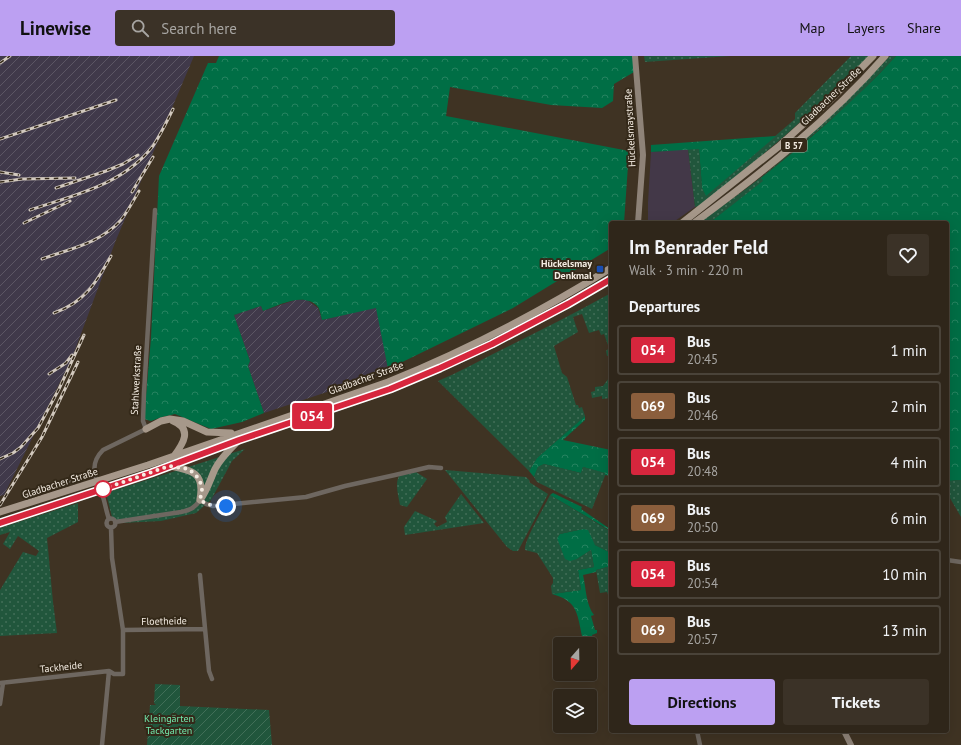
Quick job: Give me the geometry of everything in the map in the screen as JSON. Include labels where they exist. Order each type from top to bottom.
[{"type":"main road","name":"Hückelsmaystraße","points":[[635,56],[642,155],[638,221]]},
{"type":"main road","name":"Gladbacher Straße","points":[[685,221],[778,147],[829,101],[873,56]]},
{"type":"main road","name":"Gladbacher Straße","points":[[697,221],[746,185],[785,153],[836,107],[885,56]]},
{"type":"main road","name":"Gladbacher Straße","points":[[0,523],[151,473],[238,436],[388,382],[437,362],[489,337],[609,269]]},
{"type":"main road","name":"Gladbacher Straße","points":[[0,512],[173,456],[369,397],[440,368],[526,327],[609,280]]},
{"type":"main road","points":[[146,429],[170,418],[183,421],[207,432],[238,436],[220,460],[205,493],[200,500]]},
{"type":"main road","points":[[165,420],[170,420],[179,424],[184,430],[185,434],[184,441],[173,456]]},
{"type":"main road","points":[[169,466],[188,469],[195,474],[200,481],[202,490],[200,500]]},
{"type":"main road","points":[[845,733],[851,745]]},
{"type":"street","name":"Stahlwerkstraße","points":[[94,472],[94,463],[97,455],[103,450],[146,429],[143,420],[144,393],[155,210]]},
{"type":"street","points":[[44,488],[94,472],[109,519],[112,519],[115,522],[189,510],[196,506],[200,500],[213,506],[306,498],[345,486],[394,475],[428,468],[441,468]]},
{"type":"street","points":[[109,519],[106,524],[111,528]]},
{"type":"street","points":[[115,522],[111,528],[112,558],[123,630]]},
{"type":"street","points":[[949,560],[961,562]]},
{"type":"street","points":[[200,575],[209,671],[212,679]]},
{"type":"street","name":"Floetheide","points":[[123,630],[205,629]]},
{"type":"street","name":"Tackheide","points":[[2,683],[109,671],[114,674],[123,674],[123,630]]},
{"type":"street","points":[[102,745],[109,671]]},
{"type":"street","points":[[0,704],[2,683]]},
{"type":"street","points":[[697,733],[700,745]]},
{"type":"shaded area","points":[[0,56],[194,56],[116,240],[72,358],[4,495],[0,496]]},
{"type":"shaded area","points":[[688,149],[695,207],[675,221],[648,221],[651,152]]},
{"type":"shaded area","points":[[295,300],[307,300],[318,308],[322,320],[377,307],[388,369],[387,372],[264,413],[248,366],[250,361],[234,315],[261,306],[263,311]]},
{"type":"green space","points":[[219,56],[633,56],[634,72],[614,84],[613,101],[602,108],[551,105],[450,87],[446,116],[629,151],[624,221],[609,221],[609,249],[513,308],[388,369],[376,308],[322,320],[318,307],[312,302],[298,300],[283,303],[263,311],[261,306],[234,315],[250,361],[248,366],[264,413],[242,422],[211,429],[175,414],[151,421],[144,419],[151,338],[159,176],[208,63],[216,63]]},
{"type":"green space","points":[[644,56],[730,56],[645,62]]},
{"type":"green space","points":[[851,56],[869,56],[815,109],[758,159],[701,205],[695,207],[688,149],[699,149],[702,188],[706,195],[795,119],[795,113]]},
{"type":"green space","points":[[890,56],[896,56],[851,103],[761,178],[764,181],[712,221],[702,221],[760,178],[811,134]]},
{"type":"green space","points":[[896,56],[961,56],[961,480],[949,481],[949,221],[712,221],[763,181],[761,178],[831,120]]},
{"type":"green space","points":[[776,136],[706,196],[702,188],[699,149],[651,152],[651,145]]},
{"type":"green space","points":[[609,294],[609,348],[604,334],[601,335],[599,330],[589,333],[582,314],[573,317],[578,332],[554,346],[562,373],[567,377],[576,405],[578,405],[579,408],[582,407],[585,416],[537,458],[529,471],[438,381]]},
{"type":"green space","points":[[609,348],[609,356],[607,356],[606,351]]},
{"type":"green space","points":[[609,378],[609,398],[602,399],[602,396],[592,398],[591,392],[595,391],[595,387],[603,386]]},
{"type":"green space","points":[[585,416],[585,420],[563,440],[609,450],[609,476],[605,475],[605,473],[583,467],[581,473],[544,464],[538,467],[534,477],[529,471],[537,458]]},
{"type":"green space","points":[[245,449],[232,461],[211,500],[196,513],[161,521],[121,523],[112,517],[106,493]]},
{"type":"green space","points":[[544,464],[581,473],[583,467],[606,473],[592,509],[537,482],[534,477],[538,467]]},
{"type":"green space","points":[[445,470],[526,477],[530,481],[529,482],[548,494],[518,551],[513,551],[507,547]]},
{"type":"green space","points":[[416,472],[427,479],[407,507],[400,505],[397,486],[399,476]]},
{"type":"green space","points":[[961,480],[961,517],[949,496],[949,481]]},
{"type":"green space","points":[[553,493],[582,507],[581,509],[609,528],[609,530],[550,495]]},
{"type":"green space","points":[[461,494],[484,523],[405,535],[404,527],[415,511],[437,521],[434,524],[437,527],[447,522],[445,517]]},
{"type":"green space","points":[[550,495],[609,530],[609,552],[595,545],[583,529],[560,534],[557,538],[577,559],[591,550],[594,567],[578,570],[581,590],[552,594],[551,586],[553,583],[553,578],[537,553],[525,550],[531,531]]},
{"type":"green space","points":[[78,503],[78,522],[47,538],[57,633],[0,636],[0,590],[23,552],[36,556],[39,551],[18,536],[10,549],[3,544],[10,532],[0,535],[0,528]]},
{"type":"green space","points":[[583,529],[588,530],[595,545],[609,552],[609,567],[583,575],[589,606],[594,615],[591,616],[595,630],[597,630],[597,633],[592,635],[593,637],[582,637],[578,616],[572,605],[561,597],[552,594],[581,590],[578,570],[594,567],[591,550],[577,559],[570,561],[565,559],[557,538],[560,534]]},
{"type":"green space","points":[[609,567],[609,598],[607,592],[600,593],[596,570]]},
{"type":"green space","name":"Kleingärten Tackgarten","points":[[155,684],[180,685],[180,706],[269,710],[272,745],[147,745],[150,705],[156,705],[154,703]]},
{"type":"railway","points":[[0,63],[10,56]]},
{"type":"railway","points":[[0,139],[116,100]]},
{"type":"railway","points":[[30,210],[97,187],[127,170],[141,159],[153,146],[173,109]]},
{"type":"railway","points":[[56,188],[106,171],[123,164],[138,155]]},
{"type":"railway","points":[[132,192],[153,157]]},
{"type":"railway","points":[[0,172],[19,175]]},
{"type":"railway","points":[[0,182],[22,179],[75,178]]},
{"type":"railway","points":[[42,259],[94,240],[113,228],[121,220],[139,191]]},
{"type":"railway","points":[[24,223],[70,201]]},
{"type":"railway","points":[[54,313],[74,303],[82,297],[95,283],[111,256]]},
{"type":"railway","points":[[0,459],[13,453],[21,447],[38,428],[59,389],[84,335]]},
{"type":"railway","points":[[49,374],[66,363],[72,355]]},
{"type":"railway","points":[[0,505],[42,437],[78,362]]},
{"type":"bus line","name":"054","points":[[0,523],[151,473],[239,440],[356,402],[390,389],[462,359],[568,304],[609,280]]},
{"type":"place","name":"Hückelsmay Denkmal","points":[[600,269]]},
{"type":"route","points":[[103,489],[169,466],[188,469],[195,474],[200,481],[202,490],[200,500],[213,506],[226,506]]}]
